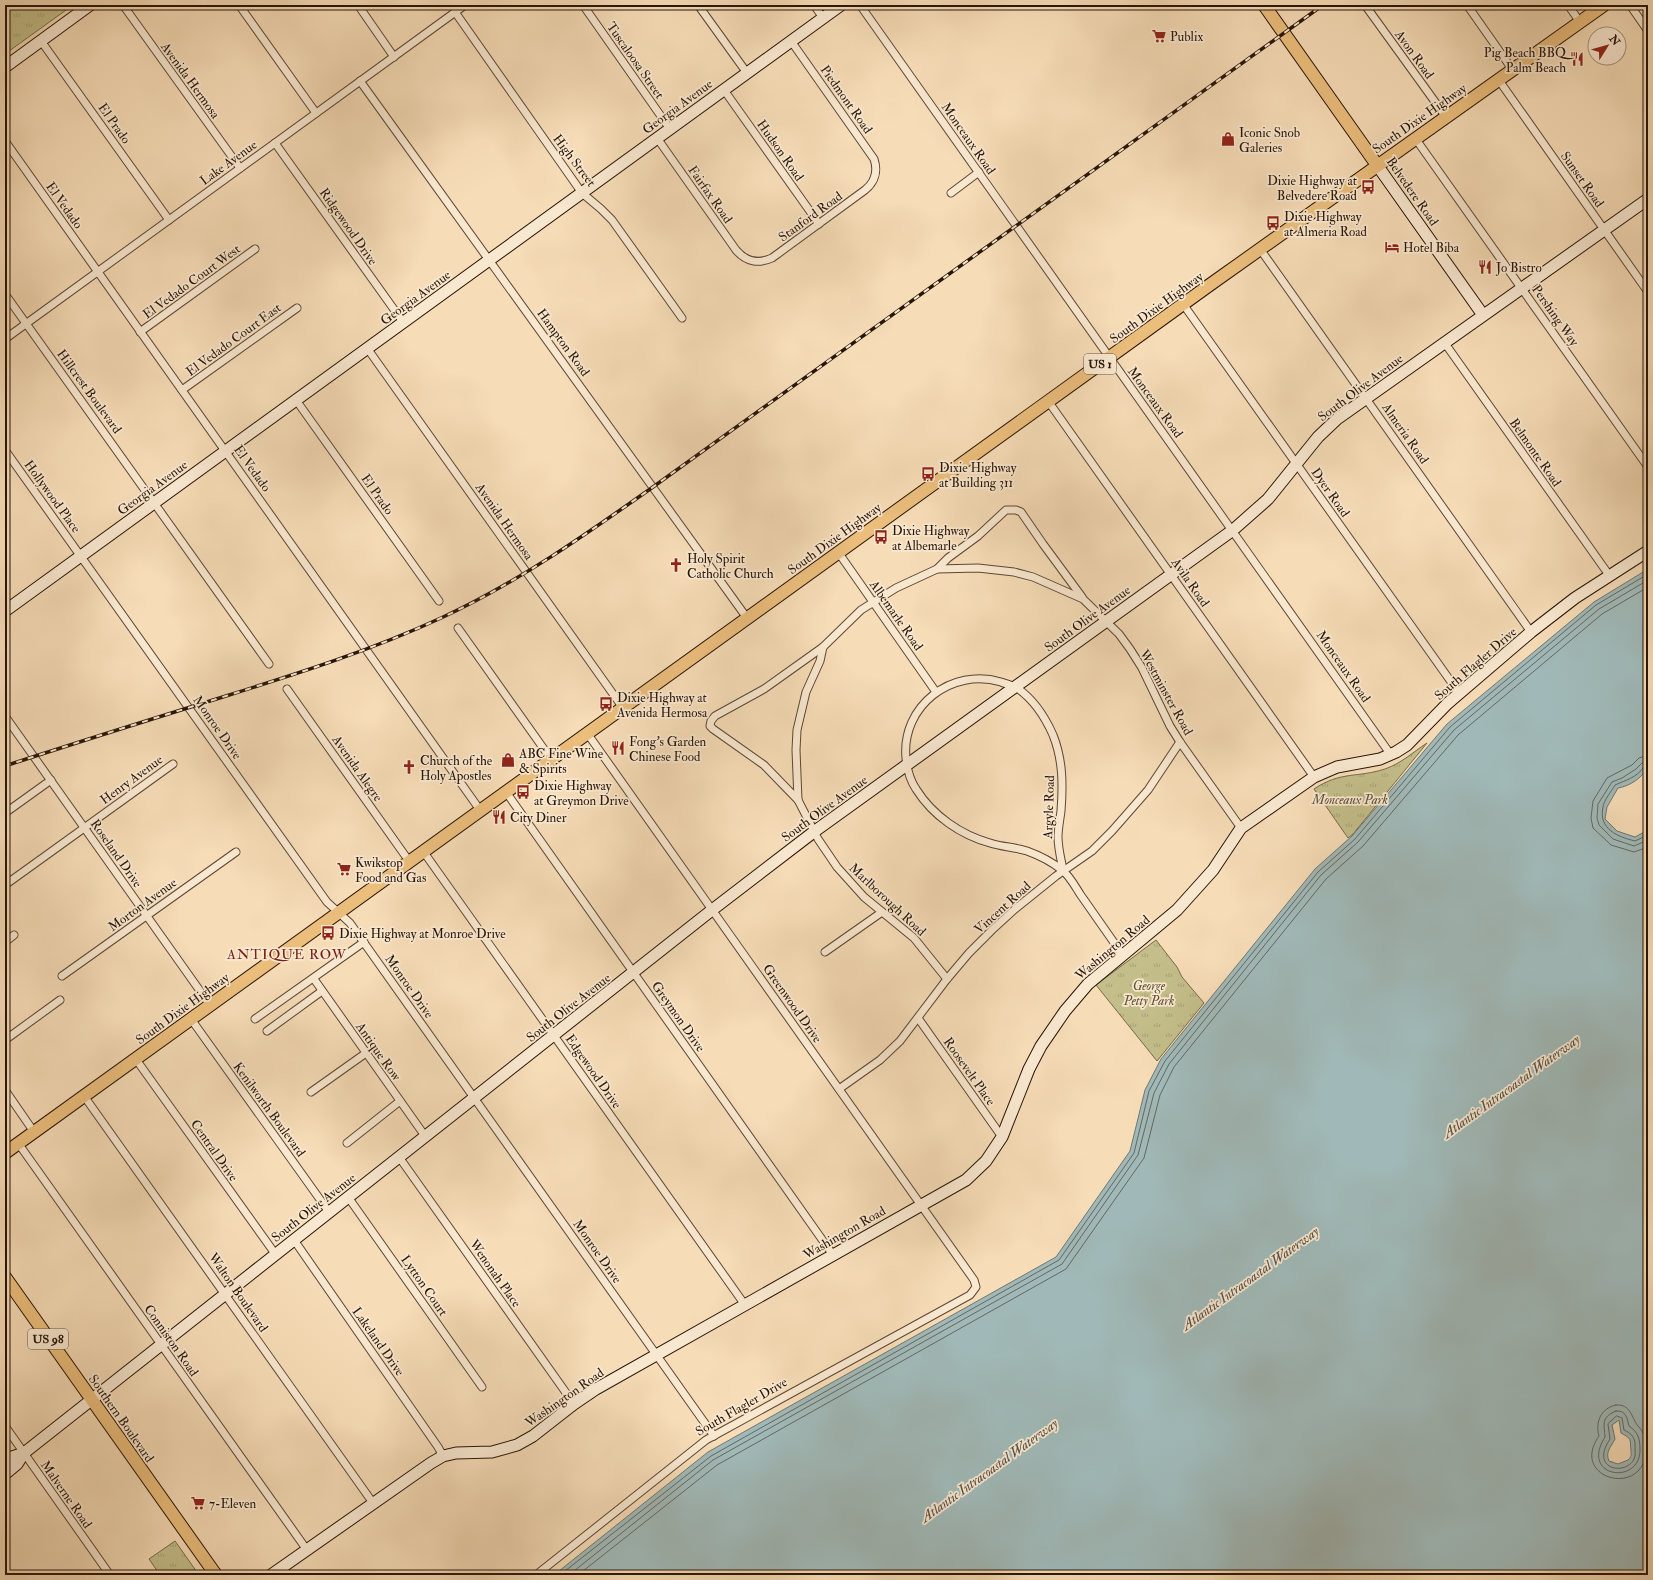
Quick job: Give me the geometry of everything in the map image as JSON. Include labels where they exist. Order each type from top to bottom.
[{"type":"main road","name":"Belvedere Road","points":[[1264,5],[1377,165]]},
{"type":"main road","name":"South Dixie Highway","points":[[5,1153],[1109,357],[1604,5]]},
{"type":"main road","name":"Southern Boulevard","points":[[5,1277],[216,1575]]},
{"type":"street","points":[[5,67],[90,5]]},
{"type":"street","name":"Avenida Hermosa","points":[[123,5],[240,168]]},
{"type":"street","points":[[239,5],[316,113]]},
{"type":"street","points":[[358,5],[394,57]]},
{"type":"street","name":"Lake Avenue","points":[[5,339],[465,5]]},
{"type":"street","name":"Tuscaloosa Street","points":[[583,5],[670,129]]},
{"type":"street","points":[[698,5],[747,74]]},
{"type":"street","points":[[814,5],[823,18]]},
{"type":"street","name":"Georgia Avenue","points":[[5,611],[841,5]]},
{"type":"street","name":"Monceaux Road","points":[[860,5],[1391,755]]},
{"type":"street","name":"Avon Road","points":[[1365,5],[1446,117]]},
{"type":"street","points":[[1467,5],[1512,69]]},
{"type":"street","points":[[1568,5],[1580,22]]},
{"type":"street","points":[[1630,5],[1648,31]]},
{"type":"street","name":"High Street","points":[[455,12],[582,193],[602,209],[612,220],[682,318]]},
{"type":"street","name":"El Prado","points":[[41,40],[169,220]]},
{"type":"street","name":"Piedmont Road","points":[[791,41],[872,154],[876,164],[876,174]]},
{"type":"street","name":"Sunset Road","points":[[1498,79],[1648,292]]},
{"type":"street","name":"Hampton Road","points":[[360,81],[747,618]]},
{"type":"street","name":"Hudson Road","points":[[724,90],[819,224]]},
{"type":"street","name":"Fairfax Road","points":[[657,138],[736,250],[748,260]]},
{"type":"street","name":"Pershing Way","points":[[1415,138],[1648,467]]},
{"type":"street","name":"El Vedado","points":[[5,141],[480,810]]},
{"type":"street","name":"Ridgewood Drive","points":[[275,142],[403,322]]},
{"type":"street","name":"Belvedere Road","points":[[1377,165],[1483,315]]},
{"type":"street","points":[[951,193],[979,172]]},
{"type":"street","name":"Stanford Road","points":[[748,260],[758,262],[772,258],[869,187],[876,174]]},
{"type":"street","name":"South Olive Avenue","points":[[5,1462],[12,1457],[24,1453],[712,910],[815,831],[1233,530],[1268,499],[1328,427],[1444,342],[1648,199]]},
{"type":"street","name":"Almeria Road","points":[[1260,249],[1531,632]]},
{"type":"street","name":"El Vedado Court West","points":[[140,332],[255,250]]},
{"type":"street","name":"Hillcrest Boulevard","points":[[5,294],[154,502]]},
{"type":"street","name":"Dyer Road","points":[[1183,304],[1459,693]]},
{"type":"street","name":"El Vedado Court East","points":[[182,390],[297,308]]},
{"type":"street","name":"Belmonte Road","points":[[1444,342],[1609,575]]},
{"type":"street","name":"Avenida Hermosa","points":[[367,348],[623,708]]},
{"type":"street","name":"El Prado","points":[[296,400],[439,601]]},
{"type":"street","name":"Avila Road","points":[[1048,401],[1314,777]]},
{"type":"street","name":"Hollywood Place","points":[[5,450],[81,556]]},
{"type":"street","points":[[154,502],[270,664]]},
{"type":"street","points":[[937,569],[948,558],[978,536],[1006,510],[1016,510],[1021,512],[1025,517],[1083,599]]},
{"type":"street","name":"South Flagler Drive","points":[[1314,777],[1337,767],[1374,761],[1391,755],[1407,745],[1459,693],[1531,632],[1575,598],[1648,551]]},
{"type":"street","name":"Albemarle Road","points":[[838,552],[936,692]]},
{"type":"street","name":"Monroe Drive","points":[[81,556],[327,902],[350,923],[364,942],[714,1436]]},
{"type":"street","name":"Westminster Road","points":[[873,602],[896,588],[937,569],[978,568],[1014,572],[1052,584],[1083,599],[1119,634],[1142,668],[1170,726],[1180,742],[1241,828]]},
{"type":"street","points":[[798,800],[764,765],[713,729],[710,726],[711,721],[715,716],[764,689],[823,647],[861,610],[873,602]]},
{"type":"street","points":[[458,628],[551,759]]},
{"type":"street","name":"Marlborough Road","points":[[823,647],[820,661],[806,692],[797,730],[796,750],[798,800],[822,845],[837,867],[864,897],[914,938],[947,979]]},
{"type":"street","points":[[1015,687],[994,680],[972,679],[950,684],[936,692],[920,708],[909,727],[905,749],[907,765],[916,789],[933,810],[950,824],[991,844],[1026,850],[1063,870],[1122,954]]},
{"type":"street","name":"Argyle Road","points":[[1015,687],[1026,695],[1043,716],[1059,751],[1063,790],[1058,836],[1063,870]]},
{"type":"street","name":"Avenida Alegre","points":[[287,690],[409,861]]},
{"type":"street","name":"Roseland Drive","points":[[5,716],[210,1005]]},
{"type":"street","name":"Greenwood Drive","points":[[587,733],[974,1280],[976,1287]]},
{"type":"street","name":"Vincent Road","points":[[839,1089],[888,1053],[900,1041],[947,979],[969,953],[992,930],[1063,870],[1092,851],[1148,790],[1180,742]]},
{"type":"street","name":"Henry Avenue","points":[[5,885],[173,764]]},
{"type":"street","name":"Washington Road","points":[[271,1575],[423,1467],[444,1456],[456,1453],[492,1452],[517,1445],[533,1436],[574,1404],[656,1355],[966,1180],[986,1161],[1002,1137],[1029,1069],[1051,1030],[1088,984],[1122,954],[1177,910],[1213,870],[1241,828],[1314,777]]},
{"type":"street","points":[[5,813],[51,780]]},
{"type":"street","name":"Greymon Drive","points":[[506,792],[833,1255]]},
{"type":"street","name":"Edgewood Drive","points":[[423,851],[745,1305]]},
{"type":"street","name":"Morton Avenue","points":[[62,976],[236,852]]},
{"type":"street","points":[[825,952],[882,912]]},
{"type":"street","points":[[5,942],[14,935]]},
{"type":"street","points":[[255,1019],[314,979],[364,942]]},
{"type":"street","name":"Antique Row","points":[[314,979],[425,1136]]},
{"type":"street","points":[[267,1031],[322,991]]},
{"type":"street","points":[[5,1040],[60,1000]]},
{"type":"street","name":"Roosevelt Place","points":[[918,1018],[1002,1137]]},
{"type":"street","name":"Kenilworth Boulevard","points":[[191,1019],[329,1212]]},
{"type":"street","points":[[311,1092],[366,1052]]},
{"type":"street","name":"Central Drive","points":[[135,1058],[276,1255]]},
{"type":"street","points":[[5,1090],[34,1132]]},
{"type":"street","name":"Walton Boulevard","points":[[84,1096],[373,1503]]},
{"type":"street","points":[[347,1143],[400,1101]]},
{"type":"street","name":"Conniston Road","points":[[18,1143],[307,1550]]},
{"type":"street","name":"Wenonah Place","points":[[399,1157],[574,1404]]},
{"type":"street","name":"Lytton Court","points":[[348,1197],[482,1387]]},
{"type":"street","name":"Lakeland Drive","points":[[294,1240],[444,1456]]},
{"type":"street","name":"South Flagler Drive","points":[[536,1575],[706,1440],[970,1295],[976,1287]]},
{"type":"street","name":"Malverne Road","points":[[5,1426],[110,1575]]},
{"type":"street","name":"South Olive Avenue","points":[[5,1474],[17,1464],[24,1453]]},
{"type":"street","points":[[5,1570],[8,1575]]},
{"type":"green space","points":[[5,5],[73,5],[5,54]]},
{"type":"green space","name":"Monceaux Park","points":[[1427,743],[1353,834],[1348,838],[1314,789],[1324,783],[1341,777],[1375,772],[1391,767]]},
{"type":"green space","name":"George Petty Park","points":[[1156,940],[1177,967],[1182,977],[1204,1003],[1157,1061],[1096,985]]},
{"type":"green space","points":[[175,1541],[199,1575],[160,1575],[149,1559]]},
{"type":"water","name":"Atlantic Intracoastal Waterway","points":[[1648,569],[1648,767],[1635,781],[1618,788],[1607,807],[1605,819],[1617,831],[1635,837],[1648,830],[1648,1575],[554,1575],[708,1452],[1056,1257],[1130,1151],[1145,1090],[1161,1059],[1315,869],[1352,836],[1447,724],[1594,602]],"holes":[[[1619,1420],[1621,1433],[1630,1440],[1631,1455],[1628,1460],[1618,1464],[1609,1461],[1608,1455],[1615,1439],[1612,1425]]]},
{"type":"railway","points":[[5,766],[308,670],[415,630],[497,590],[576,540],[653,487],[1323,5]]},
{"type":"place","name":"Publix","points":[[1159,36]]},
{"type":"place","name":"Pig Beach BBQ Palm Beach","points":[[1577,59]]},
{"type":"place","name":"Iconic Snob Galeries","points":[[1228,139]]},
{"type":"place","name":"Dixie Highway at Belvedere Road","points":[[1368,187]]},
{"type":"place","name":"Dixie Highway at Almeria Road","points":[[1273,223]]},
{"type":"place","name":"Hotel Biba","points":[[1392,247]]},
{"type":"place","name":"Jo Bistro","points":[[1485,267]]},
{"type":"place","name":"Dixie Highway at Building 311","points":[[928,474]]},
{"type":"place","name":"Dixie Highway at Albemarle","points":[[881,537]]},
{"type":"place","name":"Holy Spirit Catholic Church","points":[[676,565]]},
{"type":"place","name":"Dixie Highway at Avenida Hermosa","points":[[606,704]]},
{"type":"place","name":"Fong's Garden Chinese Food","points":[[618,748]]},
{"type":"place","name":"ABC Fine Wine & Spirits","points":[[508,760]]},
{"type":"place","name":"Church of the Holy Apostles","points":[[409,767]]},
{"type":"place","name":"Dixie Highway at Greymon Drive","points":[[523,792]]},
{"type":"place","name":"City Diner","points":[[499,817]]},
{"type":"place","name":"Kwikstop Food and Gas","points":[[344,869]]},
{"type":"place","name":"Dixie Highway at Monroe Drive","points":[[328,933]]},
{"type":"place","name":"7-Eleven","points":[[198,1503]]},
{"type":"district","name":"ANTIQUE ROW","points":[[287,954]]}]
